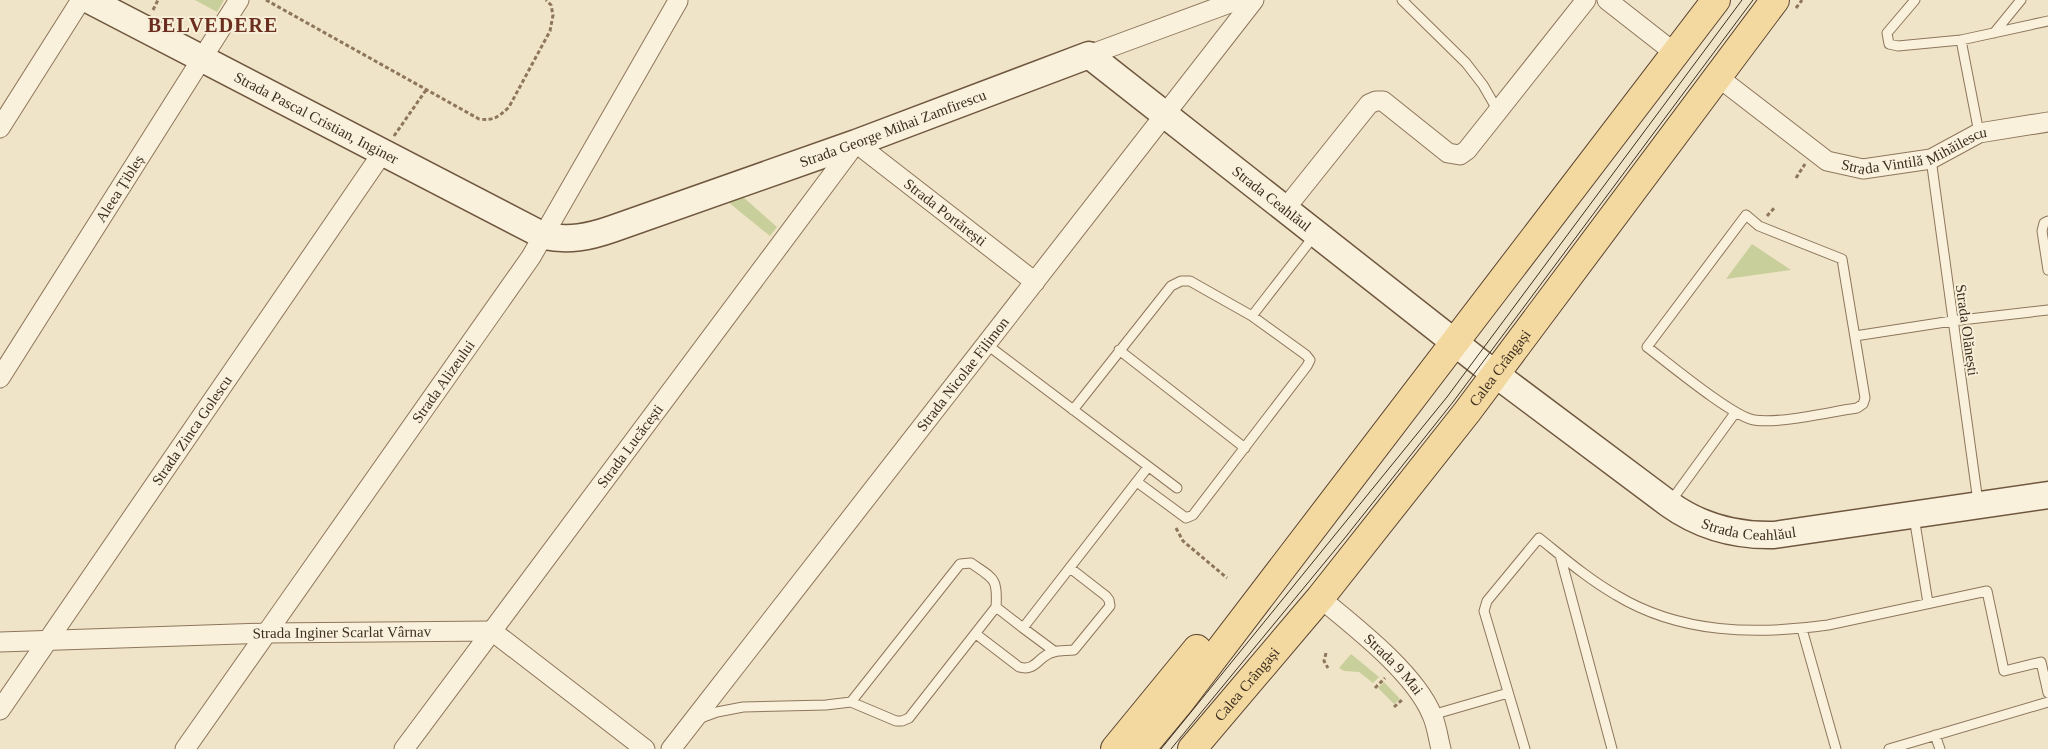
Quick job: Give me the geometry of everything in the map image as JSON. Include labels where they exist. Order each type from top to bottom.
[{"type":"main road","points":[[1141,749],[1180,702],[1455,344],[1716,0]]},
{"type":"main road","name":"Calea Crângași","points":[[1320,598],[1495,375],[1775,0]]},
{"type":"main road","points":[[1115,749],[1240,600],[1278,573]]},
{"type":"main road","points":[[1192,749],[1213,737],[1302,640],[1312,624],[1320,598]]},
{"type":"street","points":[[0,128],[81,0]]},
{"type":"street","name":"Strada Pascal Cristian, Inginer","points":[[89,0],[544,236]]},
{"type":"street","name":"Aleea Țibleș","points":[[0,378],[239,0]]},
{"type":"street","name":"Strada George Mihai Zamfirescu","points":[[544,236],[559,239],[589,236],[856,143],[1238,0]]},
{"type":"street","name":"Strada Nicolae Filimon","points":[[671,749],[1254,0]]},
{"type":"street","points":[[1285,209],[1370,104],[1376,100],[1383,101],[1448,153],[1460,155],[1467,150],[1586,0]]},
{"type":"street","points":[[1607,0],[1676,54]]},
{"type":"street","name":"Strada Alizeului","points":[[185,749],[544,236],[679,1]]},
{"type":"street","name":"Strada Ceahlăul","points":[[1089,55],[1495,375],[1669,504],[1710,527],[1756,536],[1794,533],[2048,495]]},
{"type":"street","name":"Strada Vintilă Mihăilescu","points":[[1718,78],[1828,161],[1863,169],[1931,159],[1979,133],[2048,122]]},
{"type":"street","name":"Strada Portărești","points":[[856,143],[1035,282]]},
{"type":"street","name":"Strada Lucăcești","points":[[404,749],[856,143]]},
{"type":"street","name":"Strada Zinca Golescu","points":[[0,710],[382,152]]},
{"type":"street","name":"Strada 9 Mai","points":[[1320,598],[1345,618],[1396,666],[1414,686],[1432,715],[1441,749]]},
{"type":"street","points":[[492,631],[646,749]]},
{"type":"street","name":"Strada Inginer Scarlat Vârnav","points":[[0,642],[267,633],[492,631]]},
{"type":"lane","points":[[1402,0],[1466,63],[1483,85],[1498,111]]},
{"type":"lane","points":[[1915,0],[1888,33],[1889,44],[1898,46],[1961,40],[2048,21]]},
{"type":"lane","points":[[1994,33],[2021,0]]},
{"type":"lane","points":[[1961,40],[1979,133]]},
{"type":"lane","name":"Strada Olănești","points":[[1931,159],[1978,505]]},
{"type":"lane","points":[[1746,215],[1759,226],[1842,259],[1855,336],[1865,398],[1863,404],[1857,408],[1773,421],[1753,420],[1736,413],[1646,347],[1746,215]]},
{"type":"lane","points":[[2048,221],[2044,223],[2042,231],[2048,270]]},
{"type":"lane","points":[[1252,316],[1316,234]]},
{"type":"lane","points":[[1073,410],[1171,286],[1182,281],[1190,281],[1252,316],[1306,354],[1310,360],[1307,366],[1193,515],[1186,518],[1137,482]]},
{"type":"lane","points":[[1855,336],[1952,321],[2048,310]]},
{"type":"lane","points":[[986,344],[1177,488]]},
{"type":"lane","points":[[1119,350],[1245,448]]},
{"type":"lane","points":[[1669,504],[1736,413]]},
{"type":"lane","points":[[1023,628],[1148,466]]},
{"type":"lane","points":[[1913,515],[1928,603]]},
{"type":"lane","points":[[1525,749],[1484,611],[1487,601],[1539,538],[1617,596],[1636,606],[1665,617],[1715,629],[1766,631],[1802,629],[1987,591],[2004,672],[2041,662],[2048,693]]},
{"type":"lane","points":[[1560,555],[1612,749]]},
{"type":"lane","points":[[694,721],[717,712],[743,708],[826,705],[851,702],[896,721],[909,718],[996,607],[997,588],[991,577],[971,563],[960,564],[851,702]]},
{"type":"lane","points":[[976,634],[1019,667],[1027,669],[1033,667],[1043,656],[1054,651],[1074,650],[1110,606],[1106,596],[1070,568]]},
{"type":"lane","points":[[996,607],[1054,651]]},
{"type":"lane","points":[[1802,629],[1836,749]]},
{"type":"lane","points":[[1432,715],[1508,693]]},
{"type":"lane","points":[[1889,749],[2048,702]]},
{"type":"lane","points":[[1935,735],[1940,749]]},
{"type":"path","points":[[266,0],[426,90],[479,118],[492,120],[508,107],[550,30],[553,15],[551,5],[546,0]]},
{"type":"path","points":[[382,152],[426,90]]},
{"type":"path","points":[[1177,512],[1176,527],[1183,541],[1226,578]]},
{"type":"path","points":[[1326,653],[1324,661],[1328,668]]},
{"type":"green space","points":[[195,0],[224,0],[217,12]]},
{"type":"green space","points":[[743,197],[777,227],[770,236],[728,202]]},
{"type":"green space","points":[[1752,244],[1791,270],[1726,279]]},
{"type":"green space","points":[[1351,654],[1379,677],[1373,683],[1359,672],[1344,671],[1339,668]]},
{"type":"green space","points":[[1384,682],[1400,699],[1394,704],[1378,688]]},
{"type":"tram line","points":[[1161,749],[1447,397],[1742,0]]},
{"type":"tram line","points":[[1171,749],[1344,539],[1453,402],[1753,0]]},
{"type":"district","name":"BELVEDERE","points":[[213,25]]}]
